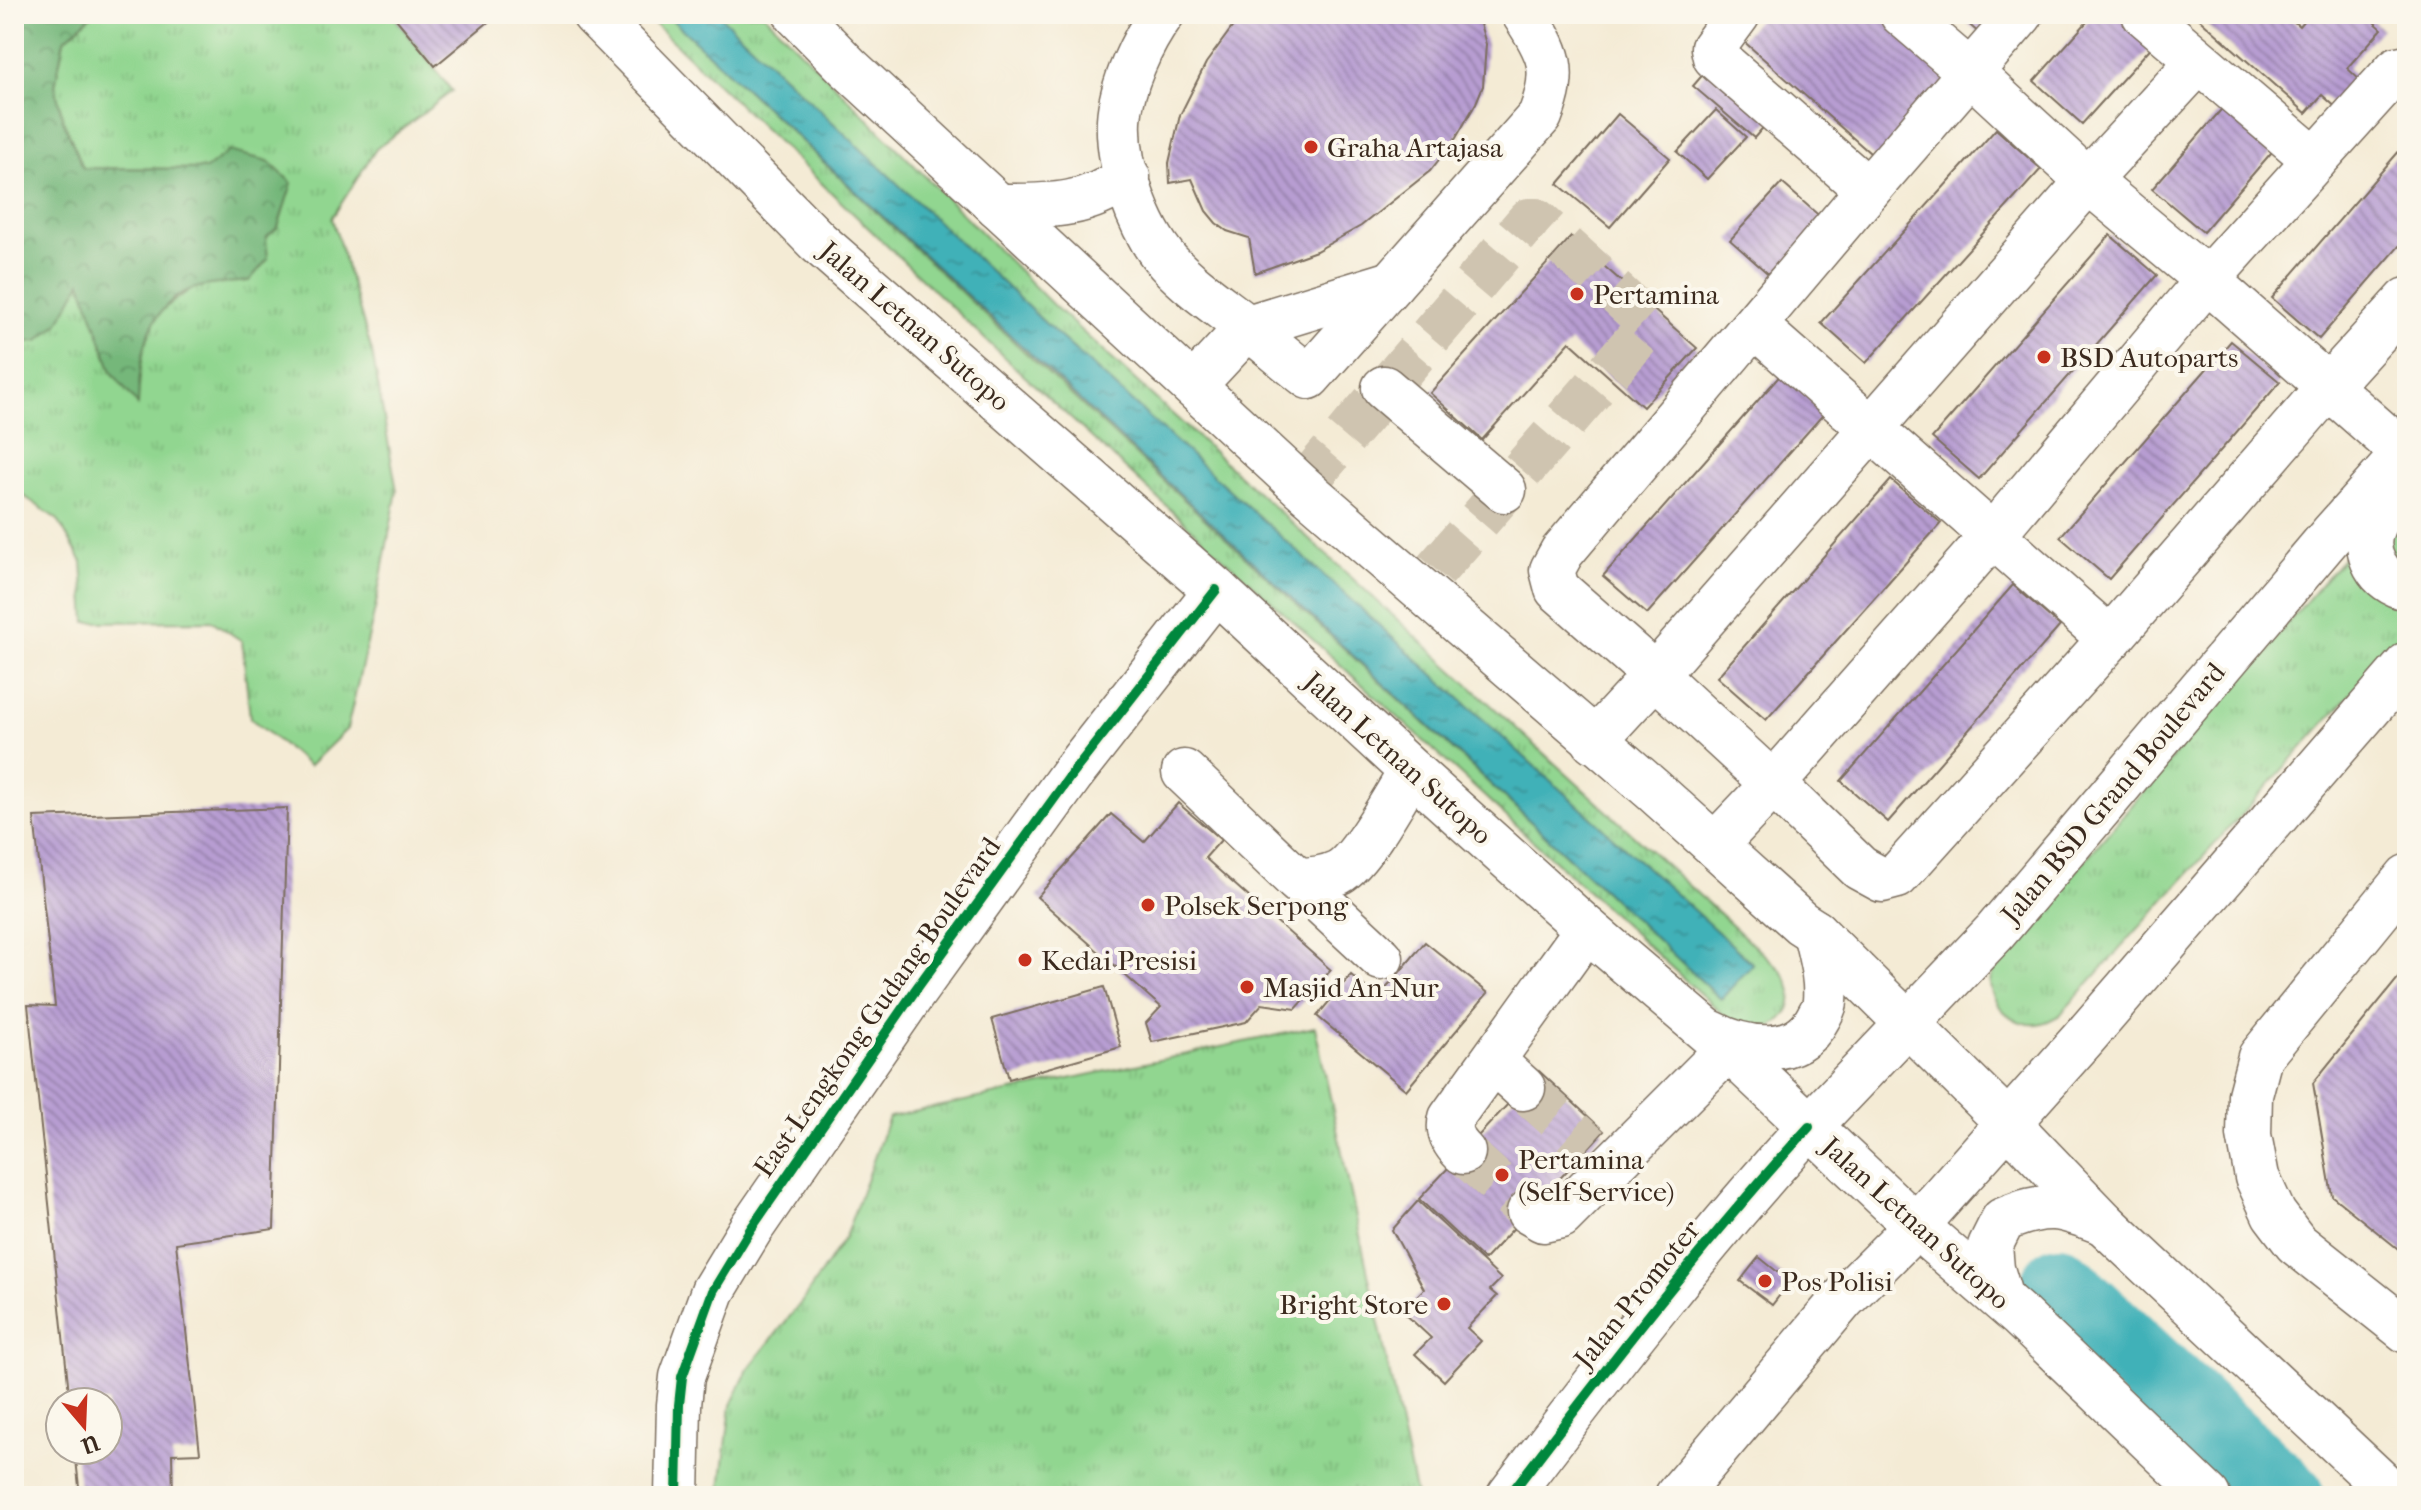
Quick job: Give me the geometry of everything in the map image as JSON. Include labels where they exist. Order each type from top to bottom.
[{"type":"main road","name":"Jalan Letnan Sutopo","points":[[594,14],[818,242],[1216,590],[1411,771],[1587,929],[1716,1039],[1916,1226],[2001,1299],[2208,1496]]},
{"type":"main road","points":[[796,14],[848,67],[1302,487],[1815,932],[2105,1224],[2395,1496]]},
{"type":"main road","points":[[1162,14],[1144,40],[1122,103],[1120,131],[1128,177],[1140,216],[1166,260],[1187,281],[1309,377],[1540,116],[1550,91],[1549,58],[1524,14]]},
{"type":"main road","points":[[1738,14],[1713,48],[1715,57],[1868,190]]},
{"type":"main road","points":[[1902,14],[2088,181],[2328,387],[2406,462],[2373,525],[2370,551],[2377,572],[2397,586],[2407,588]]},
{"type":"main road","points":[[2021,14],[1562,552],[1552,570],[1557,589],[1655,675],[1860,868],[1882,880],[1897,876],[2407,300]]},
{"type":"main road","points":[[2144,14],[2315,160]]},
{"type":"main road","points":[[1594,741],[2088,181],[2198,62]]},
{"type":"main road","points":[[1715,845],[1773,784],[1992,536],[2207,280],[2397,69],[2407,67]]},
{"type":"main road","points":[[998,206],[1071,204],[1091,198],[1128,177]]},
{"type":"main road","points":[[1194,385],[1248,327],[1392,283]]},
{"type":"main road","points":[[1755,326],[2110,639]]},
{"type":"main road","points":[[1384,388],[1504,490]]},
{"type":"main road","name":"Jalan BSD Grand Boulevard","points":[[1809,1127],[1995,932],[2322,546],[2406,462]]},
{"type":"main road","name":"East Lengkong Gudang Boulevard","points":[[677,1496],[682,1377],[713,1291],[815,1135],[1071,775],[1216,590]]},
{"type":"main road","points":[[1677,1496],[1842,1300],[1916,1226],[2083,1039],[2407,665]]},
{"type":"main road","points":[[1297,880],[1321,879],[1342,871],[1374,833],[1411,771]]},
{"type":"main road","points":[[1184,772],[1381,958]]},
{"type":"main road","points":[[2407,877],[2260,1057],[2250,1095],[2249,1135],[2257,1177],[2274,1214],[2296,1243],[2407,1331]]},
{"type":"main road","points":[[1463,1152],[1454,1143],[1448,1127],[1451,1118],[1508,1075],[1587,929]]},
{"type":"main road","points":[[1529,1212],[1543,1220],[1561,1216],[1600,1156],[1716,1039],[1721,1037],[1755,1048],[1785,1047],[1812,1029],[1825,1004],[1825,974],[1815,932]]},
{"type":"main road","name":"Jalan Promoter","points":[[1509,1496],[1593,1386],[1757,1184],[1809,1127]]},
{"type":"main road","points":[[2001,1299],[1992,1269],[1990,1246],[2003,1220],[2032,1208],[2058,1207],[2105,1224]]},
{"type":"green space","points":[[14,14],[93,14],[64,40],[55,86],[63,120],[83,168],[206,169],[229,151],[268,161],[292,183],[278,227],[266,238],[268,259],[249,281],[208,285],[187,291],[172,300],[161,312],[153,325],[143,356],[138,405],[112,372],[81,282],[58,324],[38,341],[14,342]]},
{"type":"green space","points":[[93,14],[392,14],[452,91],[376,149],[332,218],[372,352],[397,491],[375,609],[347,729],[309,766],[250,718],[242,641],[212,621],[86,622],[82,562],[58,520],[14,489],[14,342],[38,341],[58,324],[81,280],[112,372],[137,404],[140,357],[158,313],[188,291],[206,169],[83,168],[63,120],[55,86],[64,40]]},
{"type":"green space","points":[[644,14],[666,14],[1721,999],[1752,963],[1046,324],[718,14],[764,14],[1053,305],[1782,971],[1791,996],[1791,1004],[1783,1017],[1768,1029],[1729,1020],[1009,362]]},
{"type":"green space","points":[[2407,503],[2407,568],[2390,549],[2385,529]]},
{"type":"green space","points":[[2363,535],[2407,607],[2407,632],[2060,1015],[2033,1024],[2008,1015],[1992,992],[1990,981],[1996,964]]},
{"type":"green space","points":[[1315,1027],[1416,1496],[720,1496],[731,1405],[748,1369],[803,1300],[845,1237],[889,1117]]},
{"type":"water","points":[[666,14],[718,14],[1046,324],[1753,964],[1721,999]]},
{"type":"building","points":[[392,14],[498,14],[435,66]]},
{"type":"building","name":"Graha Artajasa","points":[[1242,14],[1477,14],[1486,44],[1483,86],[1476,103],[1456,138],[1430,171],[1361,226],[1316,251],[1255,273],[1249,238],[1227,231],[1216,223],[1206,211],[1192,179],[1170,183],[1169,163],[1180,115],[1206,63]]},
{"type":"building","points":[[1763,14],[1886,14],[1954,75],[1878,160],[1741,39]]},
{"type":"building","points":[[1957,14],[2010,14],[1987,40]]},
{"type":"building","points":[[2094,14],[2125,14],[2156,42],[2082,124],[2034,81]]},
{"type":"building","points":[[2194,14],[2285,14],[2299,26],[2309,14],[2365,14],[2382,29],[2347,68],[2362,82],[2338,109],[2322,95],[2306,113]]},
{"type":"building","points":[[1713,63],[1774,115],[1754,138],[1693,86]]},
{"type":"building","points":[[2227,103],[2277,146],[2203,232],[2152,189]]},
{"type":"building","points":[[1716,110],[1746,137],[1707,179],[1677,152]]},
{"type":"building","points":[[1618,114],[1670,158],[1610,227],[1558,184]]},
{"type":"building","points":[[1996,129],[2041,169],[1866,363],[1821,323]]},
{"type":"building","points":[[2407,142],[2407,237],[2319,339],[2272,298]]},
{"type":"building","points":[[1782,183],[1824,220],[1773,278],[1730,240]]},
{"type":"building","name":"BSD Autoparts","points":[[2110,235],[2157,275],[1979,479],[1932,438]]},
{"type":"building","name":"Pertamina","points":[[1571,237],[1697,348],[1643,407],[1570,342],[1482,440],[1430,393]]},
{"type":"building","points":[[2231,341],[2280,382],[2109,579],[2060,537]]},
{"type":"building","points":[[1784,371],[1828,409],[1647,614],[1603,576]]},
{"type":"building","points":[[1891,480],[1941,523],[1766,720],[1717,677]]},
{"type":"building","points":[[2013,585],[2060,626],[1888,822],[1841,781]]},
{"type":"building","name":"Polsek Serpong","points":[[1178,803],[1221,840],[1205,858],[1331,970],[1296,1009],[1262,1004],[1246,1022],[1152,1042],[1146,1023],[1161,1007],[1037,897],[1111,814],[1144,842]]},
{"type":"building","points":[[287,808],[274,1229],[176,1243],[200,1453],[172,1454],[173,1496],[80,1496],[77,1466],[124,1466],[124,1386],[68,1386],[28,1005],[55,1006],[34,817]]},
{"type":"building","points":[[1425,942],[1488,993],[1406,1090],[1317,1016],[1351,975],[1378,998]]},
{"type":"building","points":[[2407,967],[2407,1256],[2332,1196],[2313,1083]]},
{"type":"building","points":[[1104,987],[1121,1047],[1009,1079],[992,1019]]},
{"type":"building","name":"Pertamina (Self-Service)","points":[[1539,1071],[1604,1131],[1484,1260],[1419,1199]]},
{"type":"building","points":[[1418,1201],[1501,1279],[1490,1290],[1497,1296],[1467,1328],[1481,1341],[1444,1381],[1415,1354],[1431,1338],[1402,1311],[1424,1289],[1392,1230]]},
{"type":"building","name":"Pos Polisi","points":[[1759,1257],[1790,1282],[1772,1305],[1740,1281]]},
{"type":"waterway","points":[[2059,1284],[2286,1496]]},
{"type":"tunnel","points":[[1302,487],[1529,220],[1536,220],[1647,321],[1648,326],[1419,589]]},
{"type":"tunnel","points":[[1523,1088],[1589,1147]]},
{"type":"tunnel","points":[[1463,1152],[1529,1212]]},
{"type":"cycle path","points":[[677,1496],[682,1377],[713,1291],[750,1230],[914,992],[1071,775],[1216,590]]},
{"type":"cycle path","points":[[1509,1496],[1692,1262],[1809,1127]]},
{"type":"place","name":"Graha Artajasa","points":[[1311,147]]},
{"type":"place","name":"Pertamina","points":[[1577,294]]},
{"type":"place","name":"BSD Autoparts","points":[[2044,357]]},
{"type":"place","name":"Polsek Serpong","points":[[1148,905]]},
{"type":"place","name":"Kedai Presisi","points":[[1025,960]]},
{"type":"place","name":"Masjid An-Nur","points":[[1247,987]]},
{"type":"place","name":"Pertamina (Self-Service)","points":[[1502,1175]]},
{"type":"place","name":"Pos Polisi","points":[[1765,1281]]},
{"type":"place","name":"Bright Store","points":[[1444,1304]]}]
